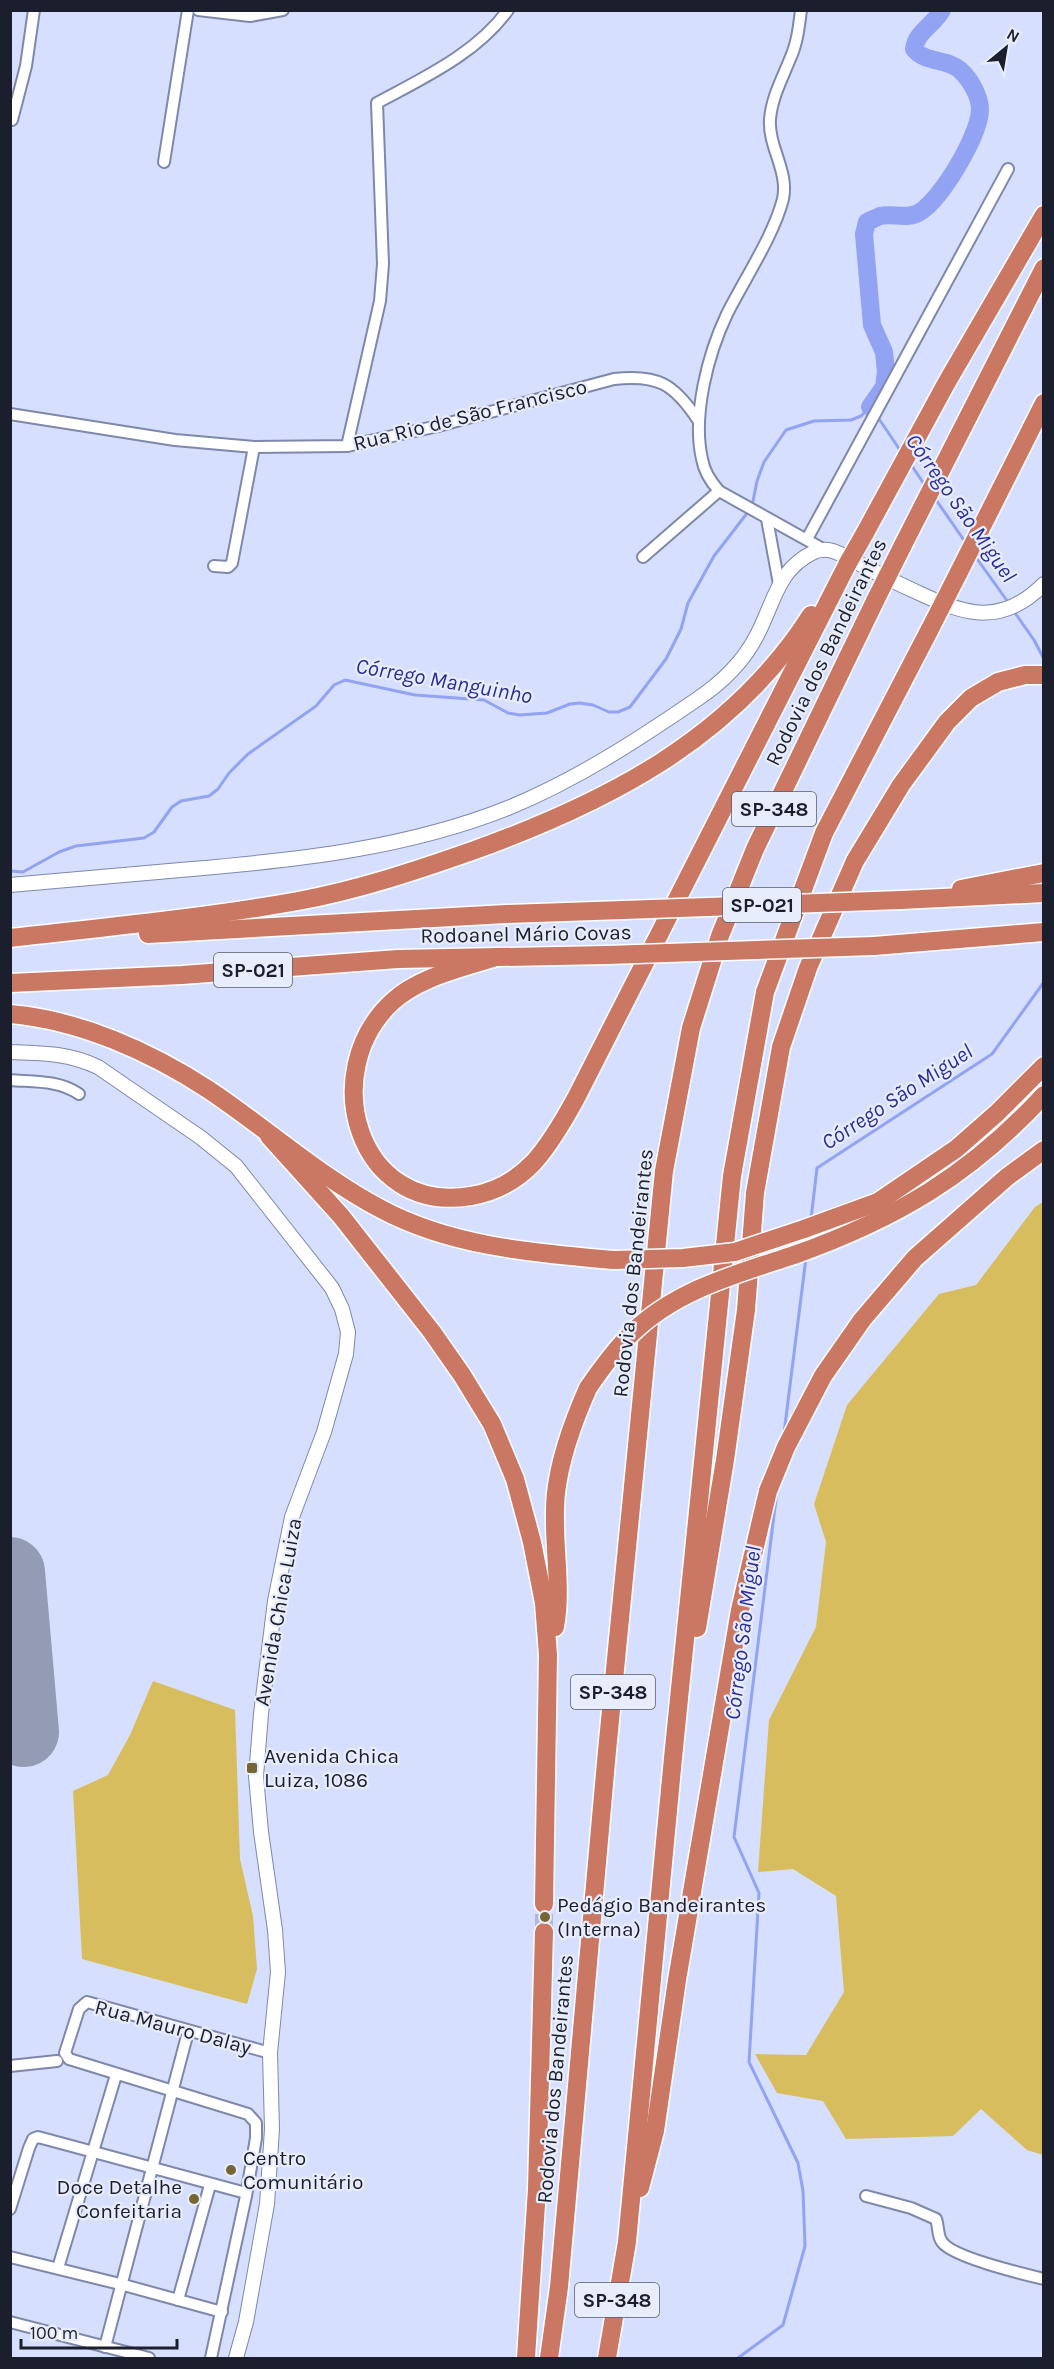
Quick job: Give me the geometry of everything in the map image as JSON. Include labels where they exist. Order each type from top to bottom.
[{"type":"highway","points":[[10,939],[191,917],[337,892],[418,870],[589,804],[637,778],[691,744],[724,716],[775,665],[799,635],[849,563],[952,372],[1044,215]]},
{"type":"highway","name":"Rodovia dos Bandeirantes","points":[[549,2358],[559,2287],[608,1739],[664,1171],[691,1028],[720,936],[754,849],[876,599],[1044,268]]},
{"type":"highway","name":"SP-348","points":[[607,2358],[627,2242],[732,1176],[765,992],[824,833],[1044,403]]},
{"type":"highway","points":[[496,957],[421,983],[393,1002],[368,1031],[358,1058],[353,1094],[354,1113],[371,1158],[387,1174],[404,1186],[428,1196],[462,1197],[503,1187],[533,1163],[557,1131],[576,1098],[836,582]]},
{"type":"highway","points":[[673,1758],[725,1461],[746,1310],[755,1193],[781,1047],[804,979],[855,861],[901,785],[947,722],[971,698],[998,682],[1025,675],[1044,675]]},
{"type":"highway","points":[[910,900],[980,884],[1044,873]]},
{"type":"highway","name":"Rodoanel Mário Covas","points":[[10,939],[506,914],[1044,893]]},
{"type":"highway","name":"Rodoanel Mário Covas","points":[[10,983],[182,975],[398,959],[874,946],[1044,932]]},
{"type":"highway","points":[[10,1014],[33,1017],[82,1030],[159,1060],[208,1090],[269,1136],[380,1209],[438,1234],[525,1252],[614,1260],[683,1258],[735,1252],[878,1202],[956,1149],[997,1113],[1044,1066]]},
{"type":"highway","points":[[548,1655],[556,1624],[556,1494],[564,1450],[588,1388],[608,1359],[632,1332],[671,1303],[709,1284],[845,1237],[890,1216],[960,1172],[1013,1128],[1044,1095]]},
{"type":"highway","points":[[269,1136],[341,1216],[462,1375],[492,1424],[515,1479],[532,1542],[544,1603],[548,1655],[544,1904]]},
{"type":"highway","points":[[627,2242],[655,2132],[677,1980],[738,1622],[768,1491],[786,1447],[823,1376],[862,1320],[915,1258],[1007,1177],[1044,1150]]},
{"type":"highway","points":[[526,2358],[537,2200],[544,1932]]},
{"type":"main road","points":[[10,885],[304,858],[435,832],[507,808],[560,785],[632,744],[723,680],[744,656],[757,636],[779,584],[789,570],[801,560],[822,549],[835,552],[898,584],[961,612],[982,613],[1003,610],[1025,600],[1044,584]]},
{"type":"main road","name":"Avenida Chica Luiza","points":[[10,1052],[62,1054],[86,1061],[220,1151],[250,1182],[332,1288],[342,1309],[348,1332],[346,1354],[316,1459],[292,1517],[275,1601],[261,1714],[256,1776],[261,1832],[276,1930],[278,1972],[270,2053],[273,2112],[267,2204],[246,2322],[236,2358]]},
{"type":"street","points":[[12,120],[26,66],[34,10]]},
{"type":"street","points":[[164,162],[188,10]]},
{"type":"street","points":[[198,10],[250,16],[283,10]]},
{"type":"street","points":[[347,446],[381,292],[383,264],[377,103],[449,63],[484,37],[508,10]]},
{"type":"street","points":[[801,10],[795,46],[779,83],[770,121],[772,138],[782,170],[783,197],[765,241],[715,342],[698,420],[702,460],[710,480],[719,491],[822,549]]},
{"type":"street","points":[[807,539],[1008,169]]},
{"type":"street","name":"Rua Rio de São Francisco","points":[[10,414],[175,440],[254,447],[347,446],[438,426],[614,380],[631,378],[668,386],[679,393],[698,420]]},
{"type":"street","points":[[214,566],[228,567],[232,563],[254,447]]},
{"type":"street","points":[[643,558],[719,491]]},
{"type":"street","points":[[767,519],[779,584]]},
{"type":"street","points":[[10,1080],[52,1083],[71,1088],[79,1094]]},
{"type":"street","name":"Rua Mauro Dalay","points":[[116,2075],[66,2056],[79,2009],[87,2002],[270,2053]]},
{"type":"street","points":[[105,2347],[188,2032]]},
{"type":"street","points":[[10,2066],[57,2061]]},
{"type":"street","points":[[58,2268],[116,2075],[238,2110],[254,2118],[256,2138],[211,2358]]},
{"type":"street","points":[[10,2209],[31,2143],[38,2137],[246,2193]]},
{"type":"street","points":[[10,2166],[21,2171]]},
{"type":"street","points":[[178,2300],[210,2185]]},
{"type":"street","points":[[866,2196],[911,2208],[936,2219],[939,2237],[943,2244],[952,2250],[1044,2280]]},
{"type":"street","points":[[10,2257],[222,2312]]},
{"type":"street","points":[[10,2322],[149,2358]]},
{"type":"shaded area","points":[[1043,1202],[1043,2155],[1027,2150],[981,2109],[953,2136],[846,2139],[823,2101],[777,2093],[755,2054],[806,2055],[844,1992],[836,1896],[793,1869],[758,1872],[769,1720],[816,1627],[826,1542],[814,1504],[847,1405],[939,1294],[976,1285],[1035,1207]]},
{"type":"shaded area","points":[[153,1681],[235,1710],[240,1859],[253,1916],[257,1969],[247,2004],[82,1959],[73,1791],[108,1775],[130,1735]]},
{"type":"waterway","points":[[870,407],[884,387],[886,372],[884,352],[872,325],[864,234],[867,222],[880,216],[915,214],[929,205],[958,166],[973,135],[980,110],[974,88],[960,70],[955,66],[924,57],[914,49],[918,38],[942,10]]},
{"type":"waterway","points":[[752,506],[764,462],[786,430],[814,421],[851,420],[861,416],[870,407],[873,411]]},
{"type":"waterway","name":"Córrego São Miguel","points":[[877,416],[902,453]]},
{"type":"waterway","name":"Córrego São Miguel","points":[[910,463],[926,487]]},
{"type":"waterway","name":"Córrego São Miguel","points":[[934,497],[966,543]]},
{"type":"waterway","name":"Córrego Manguinho","points":[[10,871],[23,872],[59,852],[76,846],[144,838],[154,832],[172,807],[181,801],[209,796],[218,789],[229,773],[248,754],[316,706],[334,685],[345,680],[415,695],[484,700],[508,713],[520,715],[547,713],[570,704],[580,703],[593,705],[609,712],[618,712],[630,707],[666,659],[681,629],[688,603],[714,556],[748,512]]},
{"type":"waterway","name":"Córrego São Miguel","points":[[975,556],[1008,602]]},
{"type":"waterway","name":"Córrego São Miguel","points":[[1013,610],[1044,659]]},
{"type":"waterway","name":"Córrego São Miguel","points":[[811,1219],[817,1168],[992,1054],[1044,982]]},
{"type":"waterway","name":"Córrego São Miguel","points":[[784,1433],[806,1258]]},
{"type":"waterway","name":"Córrego São Miguel","points":[[738,2358],[783,2325],[805,2246],[803,2191],[798,2163],[749,2062],[759,1893],[734,1837],[777,1491]]},
{"type":"runway","points":[[10,1572],[24,1732]]},
{"type":"tunnel","points":[[544,1904],[544,1932]]},
{"type":"place","name":"Avenida Chica Luiza, 1086","points":[[252,1768]]},
{"type":"place","name":"Pedágio Bandeirantes (Interna)","points":[[545,1917]]},
{"type":"place","name":"Centro Comunitário","points":[[231,2170]]},
{"type":"place","name":"Doce Detalhe Confeitaria","points":[[194,2199]]}]
